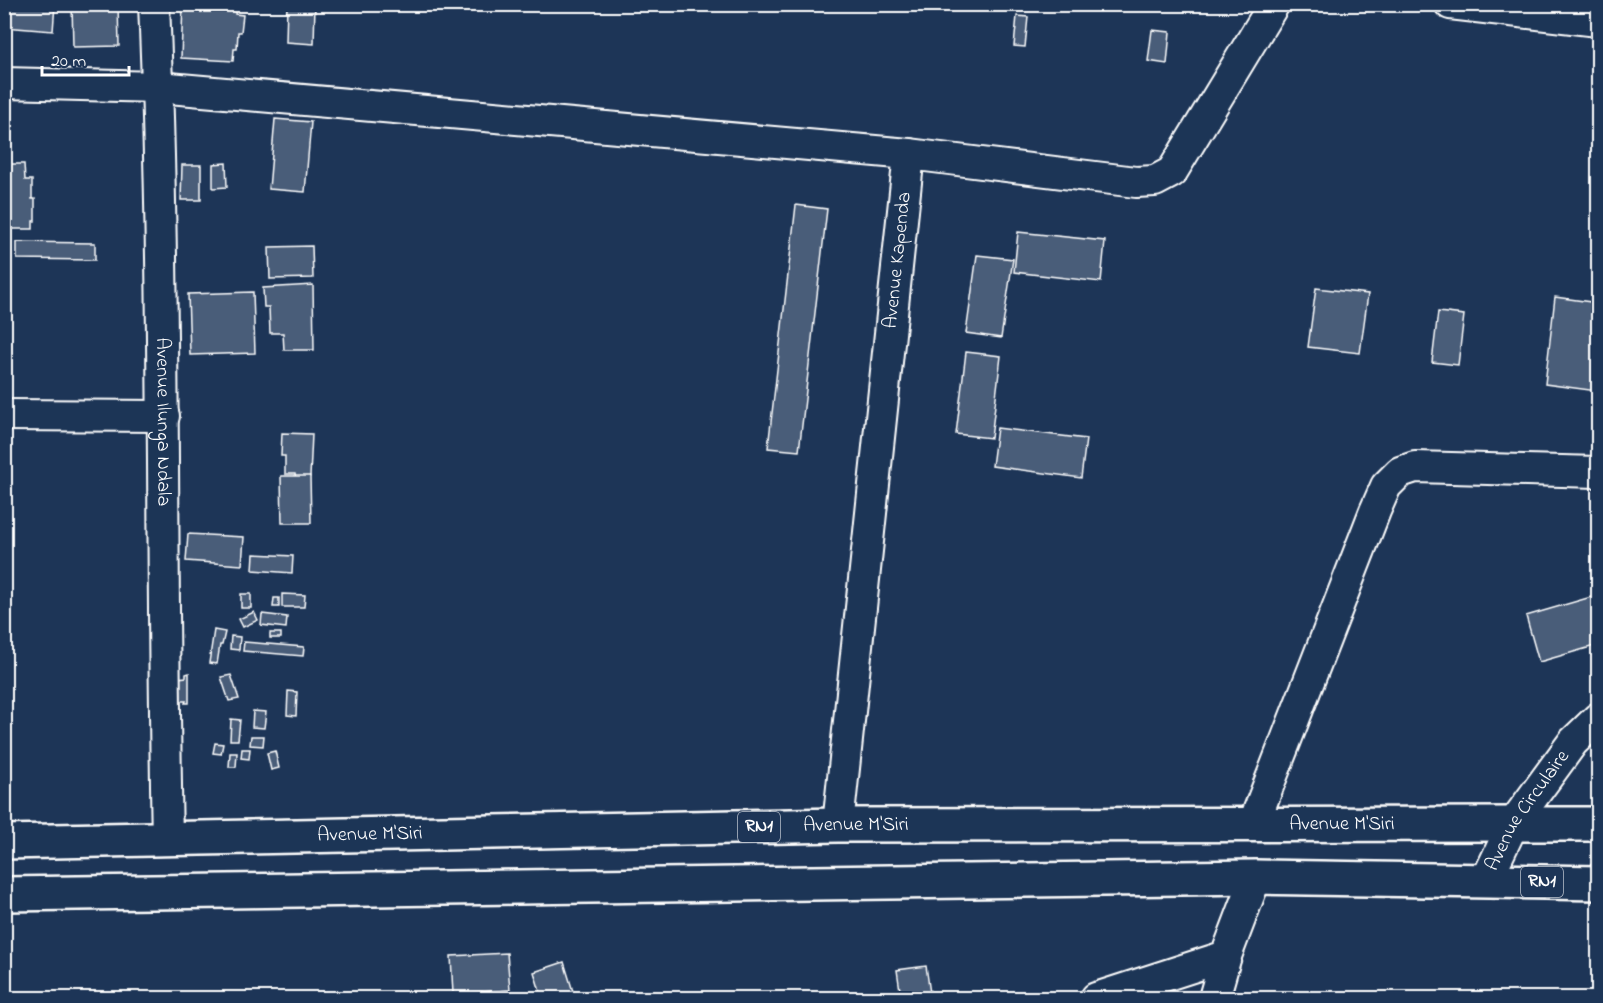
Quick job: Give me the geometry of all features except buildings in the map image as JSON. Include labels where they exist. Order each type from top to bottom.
[{"type":"highway","name":"Avenue M'Siri","points":[[4,842],[838,825],[1599,824]]},
{"type":"highway","name":"RN1","points":[[4,894],[1256,877],[1599,883]]},
{"type":"street","name":"Avenue Ilunga Ndala","points":[[154,4],[158,87],[164,416],[167,839]]},
{"type":"street","points":[[4,83],[158,87],[909,154],[1136,182],[1155,181],[1172,172],[1274,4]]},
{"type":"street","points":[[1450,4],[1599,21]]},
{"type":"street","name":"Avenue Kapenda","points":[[838,825],[909,154]]},
{"type":"street","points":[[4,415],[164,416]]},
{"type":"street","points":[[1253,825],[1386,486],[1400,472],[1414,467],[1599,472]]},
{"type":"street","name":"Avenue Circulaire","points":[[1486,881],[1513,824],[1573,742],[1599,718]]},
{"type":"street","points":[[1214,999],[1226,956],[1256,877]]},
{"type":"street","points":[[1096,999],[1226,956]]}]
